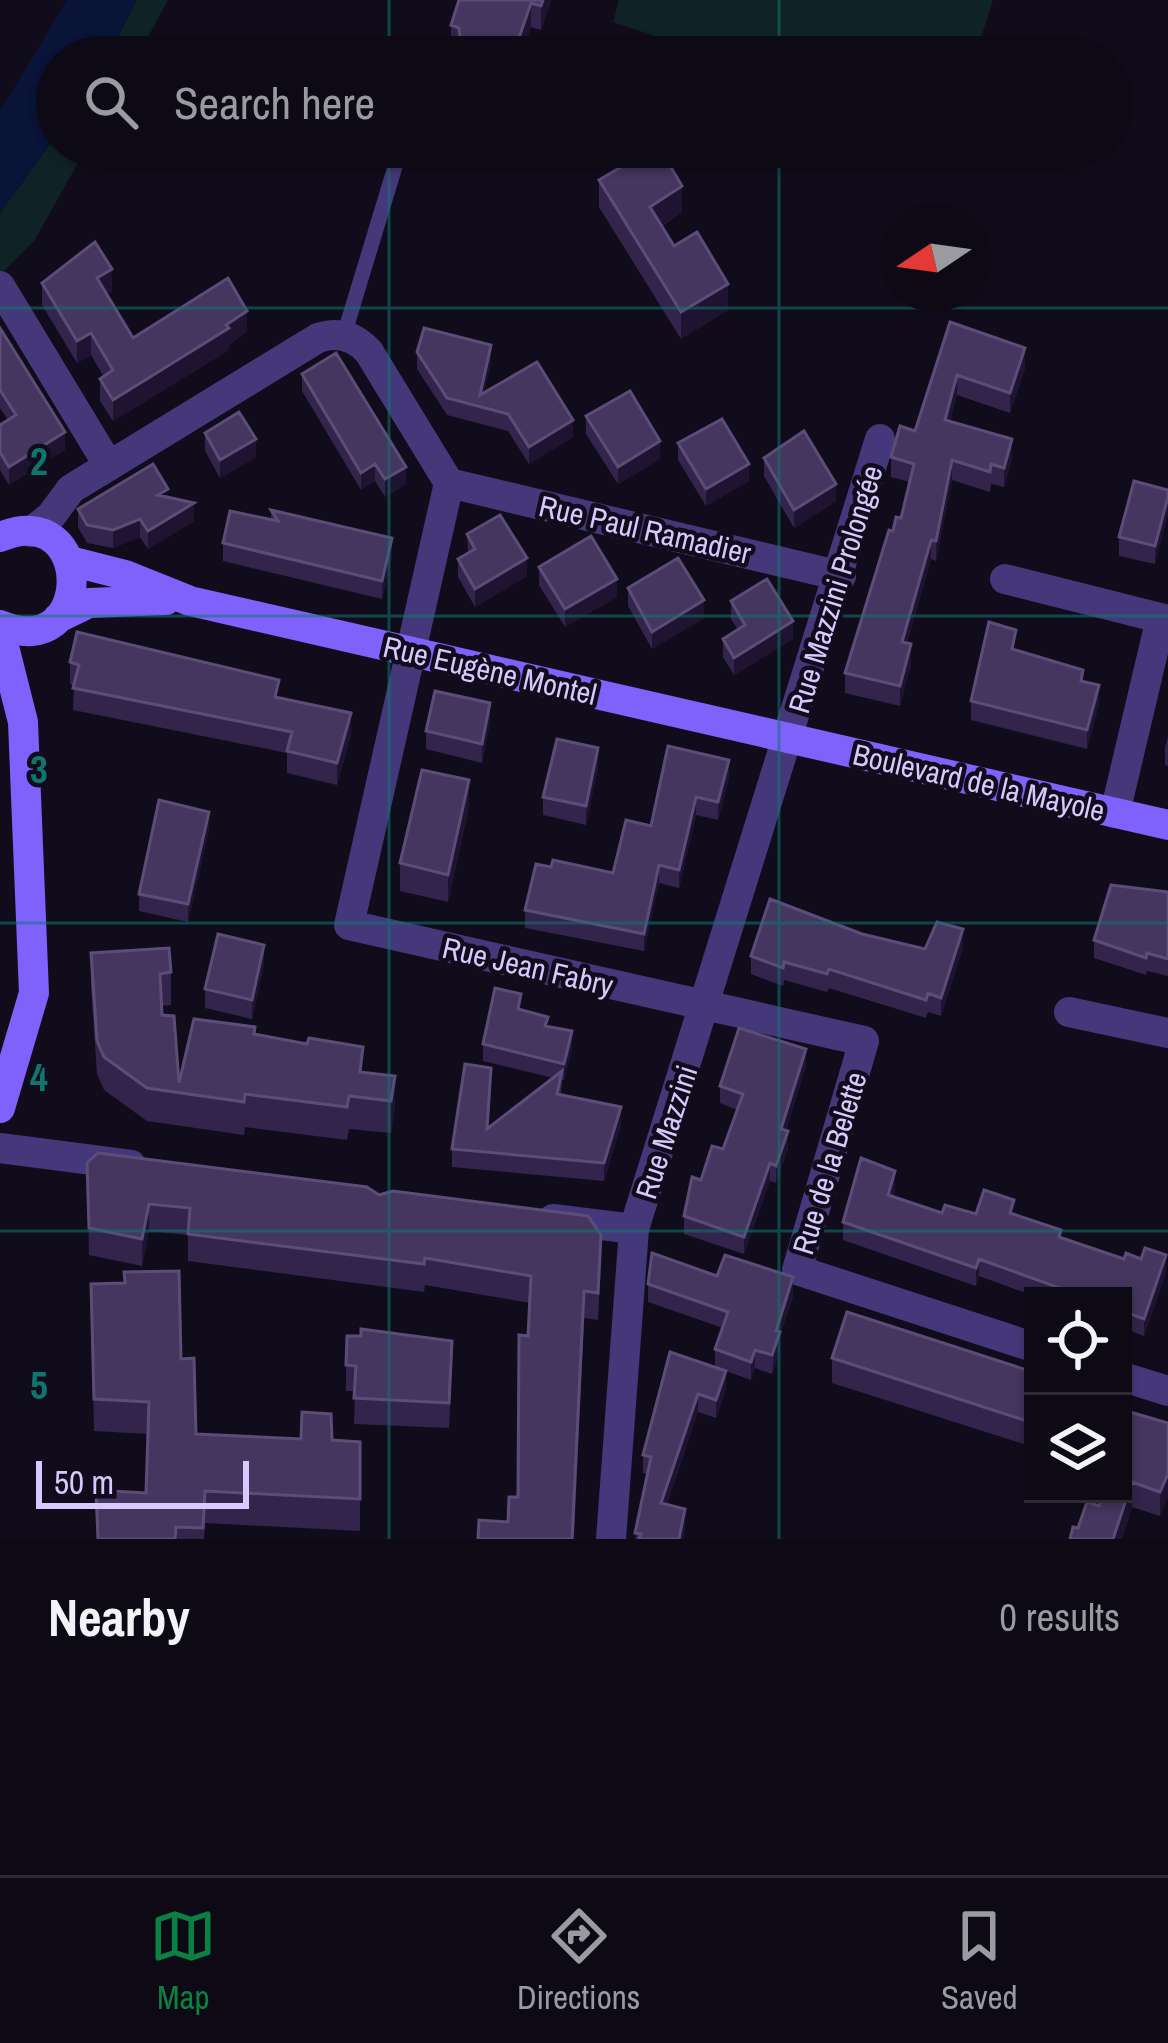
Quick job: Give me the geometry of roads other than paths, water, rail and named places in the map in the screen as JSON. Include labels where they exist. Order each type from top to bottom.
[{"type":"main road","points":[[0,537],[31,532]]},
{"type":"main road","name":"Rue Eugène Montel","points":[[31,532],[56,543],[70,561],[190,601],[789,739]]},
{"type":"main road","points":[[23,722],[47,624],[74,589],[70,561]]},
{"type":"main road","name":"Rue Eugène Montel","points":[[47,624],[89,603],[122,598],[190,601]]},
{"type":"main road","points":[[0,1108],[34,993],[23,722],[0,628],[47,624]]},
{"type":"main road","name":"Boulevard de la Mayole","points":[[789,739],[1168,825]]},
{"type":"street","points":[[0,286],[109,466]]},
{"type":"street","points":[[31,532],[52,516],[66,493],[318,338],[344,335],[369,352],[449,483],[410,652]]},
{"type":"street","name":"Rue Mazzini Prolongée","points":[[789,739],[880,439]]},
{"type":"street","name":"Rue Paul Ramadier","points":[[449,483],[841,576]]},
{"type":"street","points":[[1005,579],[1164,619],[1115,813]]},
{"type":"street","name":"Rue Jean Fabry","points":[[410,652],[349,925],[707,1007]]},
{"type":"street","name":"Rue Mazzini","points":[[611,1539],[634,1229],[789,739]]},
{"type":"street","name":"Rue de la Belette","points":[[707,1007],[864,1041],[797,1270],[1024,1344]]},
{"type":"street","points":[[1069,1012],[1168,1033]]},
{"type":"street","points":[[0,1148],[168,1170]]},
{"type":"street","points":[[520,1215],[634,1229]]},
{"type":"street","points":[[1132,1379],[1168,1391]]},
{"type":"lane","points":[[344,335],[395,168]]},
{"type":"water","points":[[67,0],[137,0],[118,36],[45,36]]},
{"type":"water","points":[[36,51],[36,164],[0,213],[0,111]]}]
